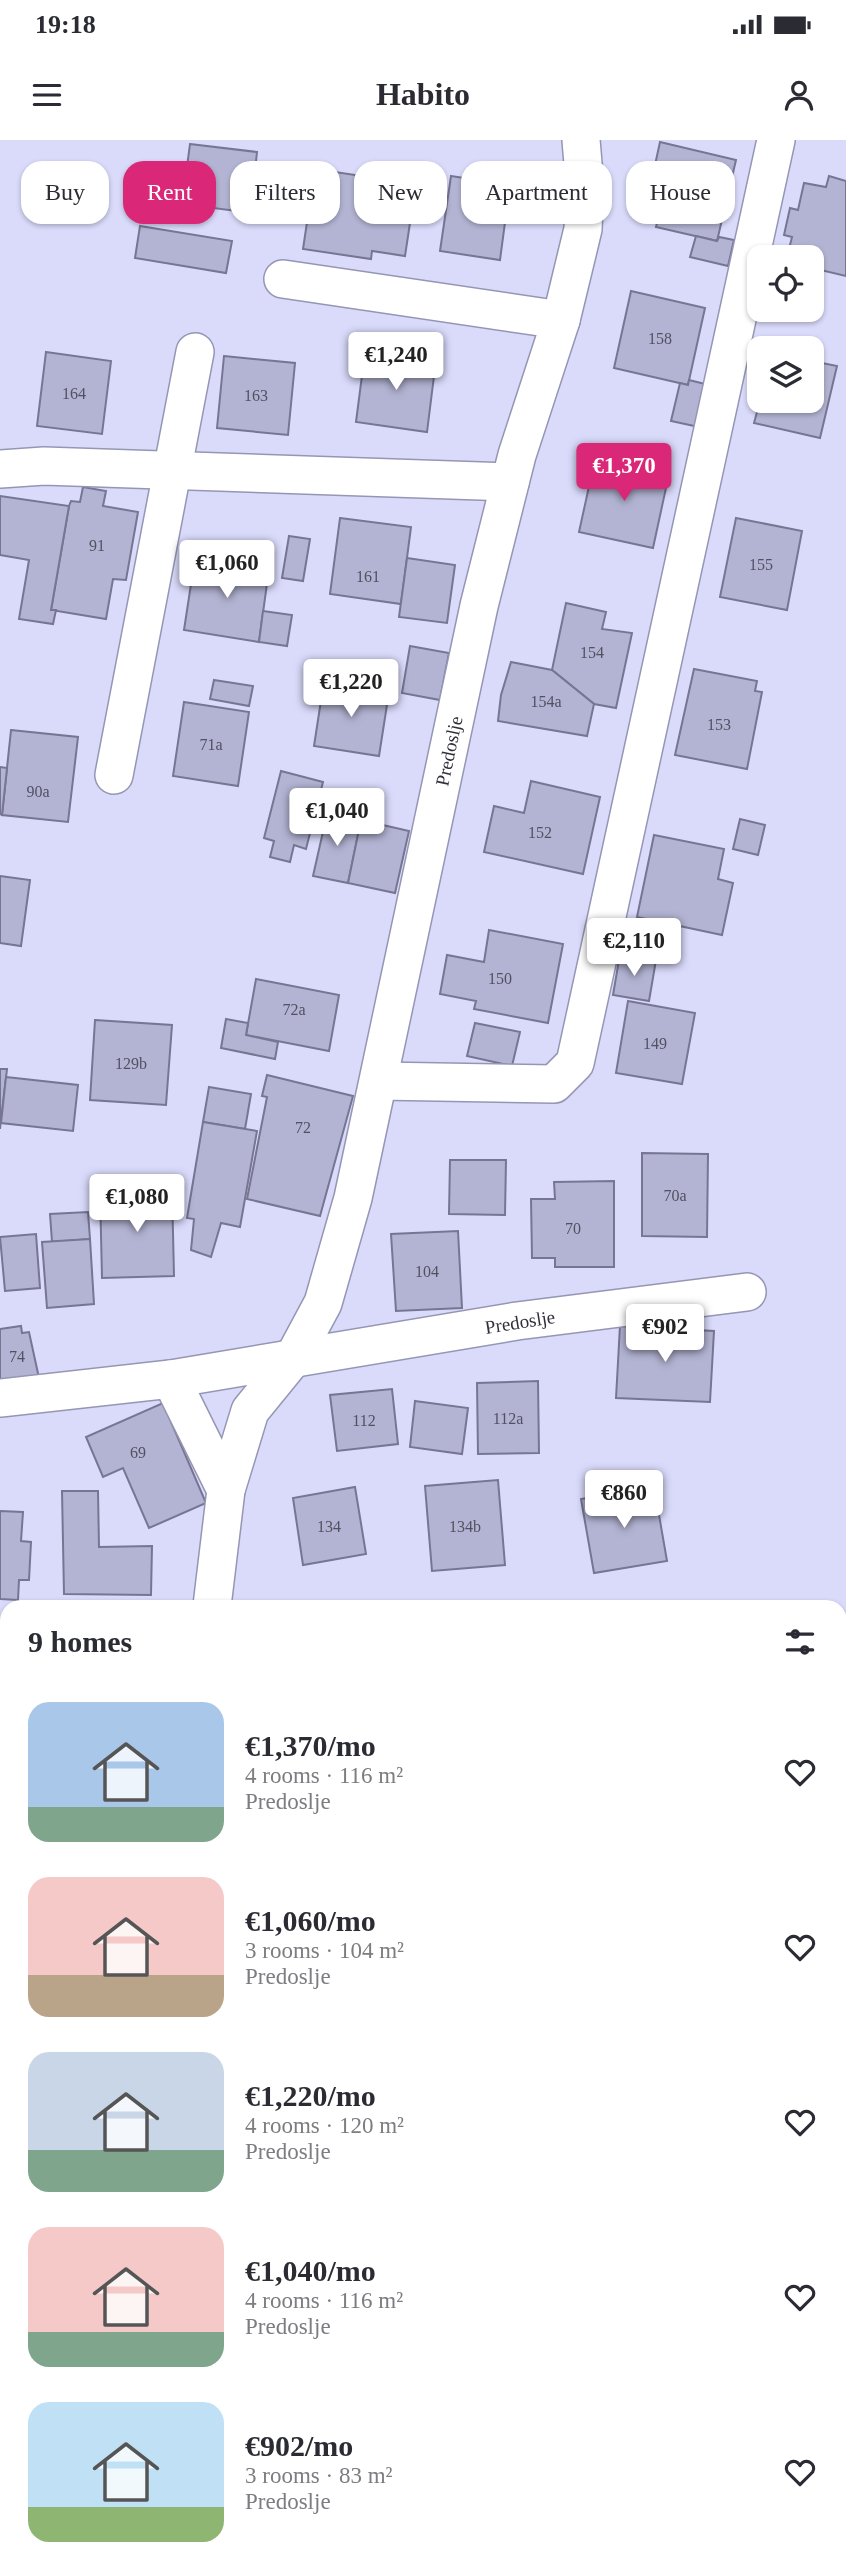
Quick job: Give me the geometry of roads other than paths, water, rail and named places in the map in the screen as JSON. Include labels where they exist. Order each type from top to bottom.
[{"type":"street","name":"Predoslje","points":[[213,1600],[226,1490],[250,1411],[294,1357],[323,1303],[353,1198],[479,606],[510,482],[562,320],[583,229],[585,187],[580,140]]},
{"type":"street","points":[[379,1081],[554,1084],[575,1063],[776,140]]},
{"type":"street","points":[[283,279],[562,320]]},
{"type":"street","points":[[114,775],[195,352]]},
{"type":"street","points":[[0,469],[44,466],[510,482]]},
{"type":"street","name":"Predoslje","points":[[0,1398],[171,1379],[517,1321],[747,1292]]},
{"type":"street","points":[[171,1379],[226,1490]]}]
